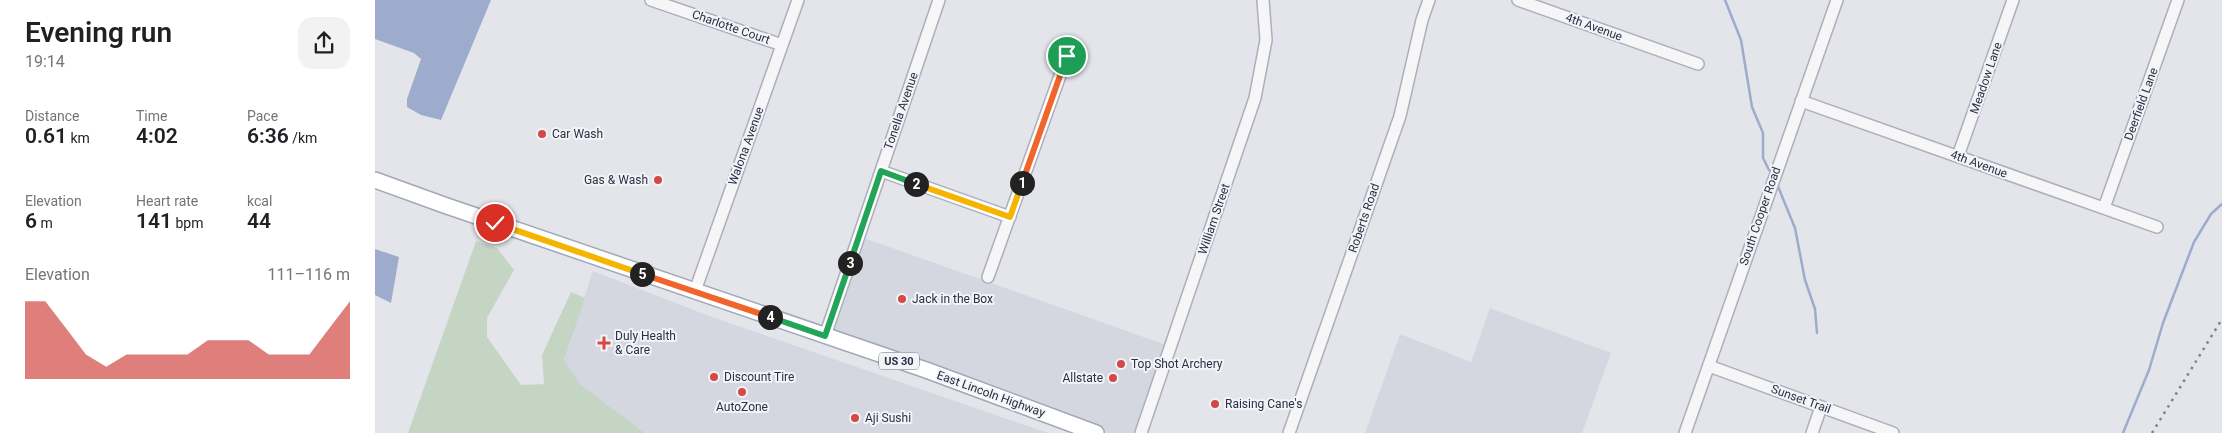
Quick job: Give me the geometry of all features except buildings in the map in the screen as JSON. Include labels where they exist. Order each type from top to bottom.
[{"type":"main road","name":"East Lincoln Highway","points":[[375,180],[825,336],[1096,433]]},
{"type":"street","name":"Charlotte Court","points":[[651,0],[782,45]]},
{"type":"street","name":"Walona Avenue","points":[[695,291],[797,0]]},
{"type":"street","name":"Tonella Avenue","points":[[825,336],[939,0]]},
{"type":"street","name":"William Street","points":[[1141,433],[1255,98],[1266,40],[1263,0]]},
{"type":"street","name":"Roberts Road","points":[[1289,433],[1400,116],[1422,20],[1429,0]]},
{"type":"street","name":"4th Avenue","points":[[1518,0],[1698,64]]},
{"type":"street","name":"South Cooper Road","points":[[1685,433],[1837,0]]},
{"type":"street","name":"Meadow Lane","points":[[1958,156],[2013,0]]},
{"type":"street","name":"Deerfield Lane","points":[[2104,208],[2178,0]]},
{"type":"street","points":[[988,277],[1067,56]]},
{"type":"street","name":"4th Avenue","points":[[1801,101],[2157,226]]},
{"type":"street","points":[[881,171],[1010,217]]},
{"type":"street","name":"Sunset Trail","points":[[1709,366],[1893,433]]},
{"type":"street","points":[[1812,433],[1821,407]]},
{"type":"shaded area","points":[[864,238],[1169,346],[1138,433],[1107,433],[834,330]]},
{"type":"shaded area","points":[[593,271],[712,317],[1048,433],[645,433],[581,385],[564,360]]},
{"type":"shaded area","points":[[1490,308],[1611,353],[1582,433],[1365,433],[1400,334],[1471,362]]},
{"type":"green space","points":[[476,241],[497,248],[514,270],[487,318],[487,337],[521,385],[544,384],[542,355],[571,292],[585,298],[564,360],[581,385],[645,433],[408,433]]},
{"type":"water","points":[[375,0],[491,0],[441,120],[421,115],[407,107],[407,99],[421,59],[414,53],[375,39]]},
{"type":"water","points":[[375,249],[399,257],[391,303],[375,295]]},
{"type":"waterway","points":[[1725,0],[1741,40],[1752,107],[1763,133],[1763,158],[1769,170]]},
{"type":"waterway","points":[[1777,184],[1795,228],[1805,280],[1815,309],[1817,333]]},
{"type":"waterway","points":[[2123,433],[2149,370],[2163,323],[2194,242],[2211,214],[2222,204]]},
{"type":"railway","points":[[2152,433],[2222,319]]},
{"type":"place","name":"Car Wash","points":[[542,134]]},
{"type":"place","name":"Gas & Wash","points":[[658,180]]},
{"type":"place","name":"Jack in the Box","points":[[902,299]]},
{"type":"place","name":"Duly Health & Care","points":[[604,343]]},
{"type":"place","name":"Top Shot Archery","points":[[1121,364]]},
{"type":"place","name":"Discount Tire","points":[[714,377]]},
{"type":"place","name":"Allstate","points":[[1113,378]]},
{"type":"place","name":"AutoZone","points":[[742,392]]},
{"type":"place","name":"Raising Cane's","points":[[1215,404]]},
{"type":"place","name":"Aji Sushi","points":[[855,418]]},
{"type":"route","points":[[495,223],[825,336],[881,171],[1010,217],[1067,56]]}]
